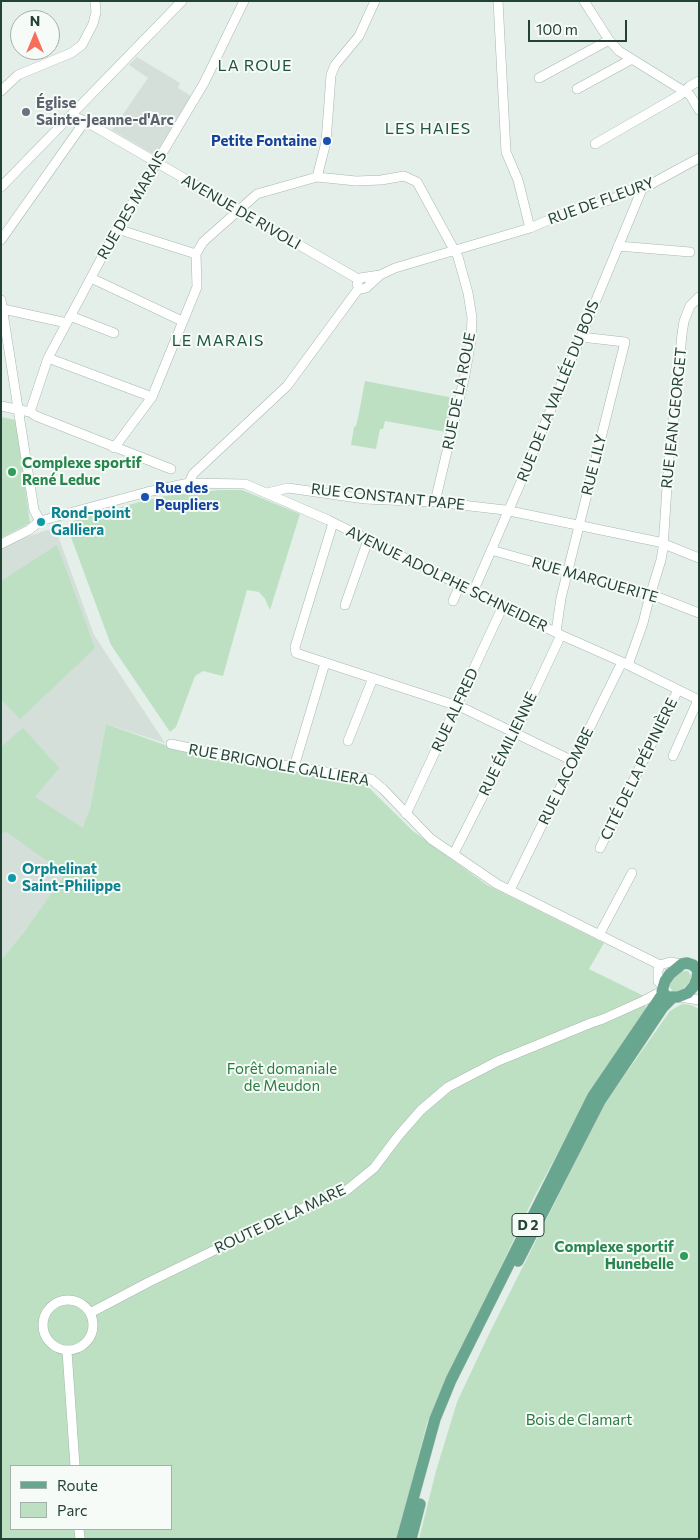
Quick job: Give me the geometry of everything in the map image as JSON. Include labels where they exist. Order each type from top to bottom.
[{"type":"main road","points":[[684,964],[693,965],[698,971],[694,986],[688,992],[668,993],[670,974],[684,964],[699,954]]},
{"type":"main road","name":"D 2","points":[[402,1539],[435,1420],[451,1380],[593,1096],[668,993]]},
{"type":"main road","name":"D 2","points":[[411,1539],[443,1417],[482,1333],[600,1101],[663,1007],[668,993]]},
{"type":"street","points":[[1,91],[18,75],[71,53],[82,45],[93,24],[96,12],[95,1]]},
{"type":"street","points":[[1,188],[182,1]]},
{"type":"street","name":"RUE DES MARAIS","points":[[30,412],[48,358],[117,229],[204,83],[244,1]]},
{"type":"street","points":[[114,448],[152,397],[197,287],[196,254],[203,242],[256,194],[317,177],[326,142],[331,75],[335,65],[359,36],[375,1]]},
{"type":"street","points":[[498,1],[506,152],[518,180],[530,228]]},
{"type":"street","points":[[584,1],[609,40],[619,51],[690,96],[699,110]]},
{"type":"street","points":[[539,78],[609,40]]},
{"type":"street","points":[[577,89],[632,59]]},
{"type":"street","points":[[595,144],[641,119],[699,81]]},
{"type":"street","name":"AVENUE DE RIVOLI","points":[[72,116],[85,121],[362,282]]},
{"type":"street","points":[[1,240],[85,121]]},
{"type":"street","name":"RUE DE FLEURY","points":[[190,483],[193,474],[288,386],[362,282],[395,268],[530,228],[581,206],[595,205],[615,198],[627,190],[642,189],[699,158]]},
{"type":"street","name":"RUE DE LA ROUE","points":[[317,177],[356,181],[381,180],[404,176],[418,182],[455,251],[470,301],[472,318],[471,340],[465,375],[435,502]]},
{"type":"street","name":"RUE DE LA VALLÉE DU BOIS","points":[[473,592],[642,189]]},
{"type":"street","points":[[117,229],[196,254]]},
{"type":"street","points":[[618,246],[690,252]]},
{"type":"street","points":[[91,278],[182,321]]},
{"type":"street","name":"RUE JEAN GEORGET","points":[[650,594],[661,560],[670,441],[683,328],[690,306],[699,297]]},
{"type":"street","points":[[40,522],[34,510],[2,305],[69,319],[114,333]]},
{"type":"street","name":"RUE LILY","points":[[559,633],[561,598],[625,342],[581,337]]},
{"type":"street","points":[[48,358],[152,397]]},
{"type":"street","points":[[1,406],[30,412],[114,448],[171,469]]},
{"type":"street","name":"AVENUE ADOLPHE SCHNEIDER","points":[[1,544],[29,530],[40,522],[147,492],[190,483],[245,484],[334,523],[698,700]]},
{"type":"street","name":"RUE CONSTANT PAPE","points":[[267,493],[288,488],[385,500],[435,502],[508,510],[663,543],[699,558]]},
{"type":"street","points":[[334,523],[295,650],[298,654],[457,706],[573,762]]},
{"type":"street","points":[[345,605],[368,540]]},
{"type":"street","name":"RUE MARGUERITE","points":[[491,550],[650,594],[699,613]]},
{"type":"street","points":[[453,601],[460,585]]},
{"type":"street","name":"RUE LACOMBE","points":[[510,890],[573,762],[625,663],[643,623],[650,594]]},
{"type":"street","name":"RUE ALFRED","points":[[406,814],[503,606]]},
{"type":"street","name":"RUE ÉMILIENNE","points":[[454,853],[514,733],[559,633]]},
{"type":"street","points":[[294,767],[325,663]]},
{"type":"street","points":[[348,742],[373,678]]},
{"type":"street","name":"CITÉ DE LA PÉPINIÈRE","points":[[600,848],[678,690]]},
{"type":"street","points":[[673,756],[698,700]]},
{"type":"street","name":"RUE BRIGNOLE GALLIERA","points":[[171,744],[232,757],[370,779],[383,789],[431,839],[497,884],[660,965]]},
{"type":"street","points":[[599,934],[632,873]]},
{"type":"street","points":[[684,964],[670,962],[660,965],[658,981],[668,993],[699,1000]]},
{"type":"street","name":"ROUTE DE LA MARE","points":[[90,1313],[256,1230],[347,1190],[374,1168],[421,1110],[448,1087],[498,1061],[643,1001],[668,993]]},
{"type":"street","points":[[72,1300],[85,1307],[90,1313],[93,1329],[86,1344],[77,1349],[67,1351],[58,1349],[49,1343],[45,1337],[42,1321],[47,1310],[57,1302],[72,1300]]},
{"type":"street","points":[[67,1351],[75,1465]]},
{"type":"shaded area","points":[[137,57],[180,83],[178,88],[191,96],[156,153],[153,154],[112,130],[148,78],[129,65]]},
{"type":"shaded area","points":[[50,529],[57,533],[94,635],[165,743],[106,724],[90,808],[72,865],[24,932],[1,960],[1,548],[9,543]]},
{"type":"green space","points":[[365,381],[454,398],[446,432],[385,421],[383,429],[380,429],[376,449],[351,445]]},
{"type":"green space","name":"Complexe sportif René Leduc","points":[[1,417],[16,420],[30,523],[1,538]]},
{"type":"green space","points":[[219,490],[242,490],[300,514],[270,610],[259,592],[247,590],[223,676],[203,671],[195,676],[176,727],[170,732],[111,645],[69,532],[73,521],[139,502],[165,496]]},
{"type":"green space","points":[[57,545],[95,648],[20,719],[1,699],[1,581]]},
{"type":"green space","name":"Forêt domaniale de Meudon","points":[[106,724],[171,747],[360,779],[413,831],[487,885],[604,943],[589,969],[644,996],[646,1010],[589,1094],[531,1203],[427,1423],[398,1539],[1,1539],[1,960],[24,932],[65,874],[7,832],[1,833],[1,747],[23,728],[59,768],[35,797],[83,828],[90,808]]},
{"type":"green space","points":[[680,971],[688,971],[691,976],[690,981],[680,992],[673,992],[668,984]]},
{"type":"green space","name":"Bois de Clamart","points":[[682,1004],[691,1005],[699,1009],[699,1539],[419,1539],[436,1471],[457,1402],[489,1334],[605,1103],[670,1011]]},
{"type":"place","name":"Église Sainte-Jeanne-d'Arc","points":[[26,112]]},
{"type":"place","name":"Petite Fontaine","points":[[327,141]]},
{"type":"place","name":"Complexe sportif René Leduc","points":[[12,472]]},
{"type":"place","name":"Rue des Peupliers","points":[[145,497]]},
{"type":"place","name":"Rond-point Galliera","points":[[41,522]]},
{"type":"place","name":"Orphelinat Saint-Philippe","points":[[12,878]]},
{"type":"place","name":"Complexe sportif Hunebelle","points":[[684,1256]]},
{"type":"district","name":"LA ROUE","points":[[255,66]]},
{"type":"district","name":"LES HAIES","points":[[428,129]]},
{"type":"district","name":"LE MARAIS","points":[[218,341]]}]
